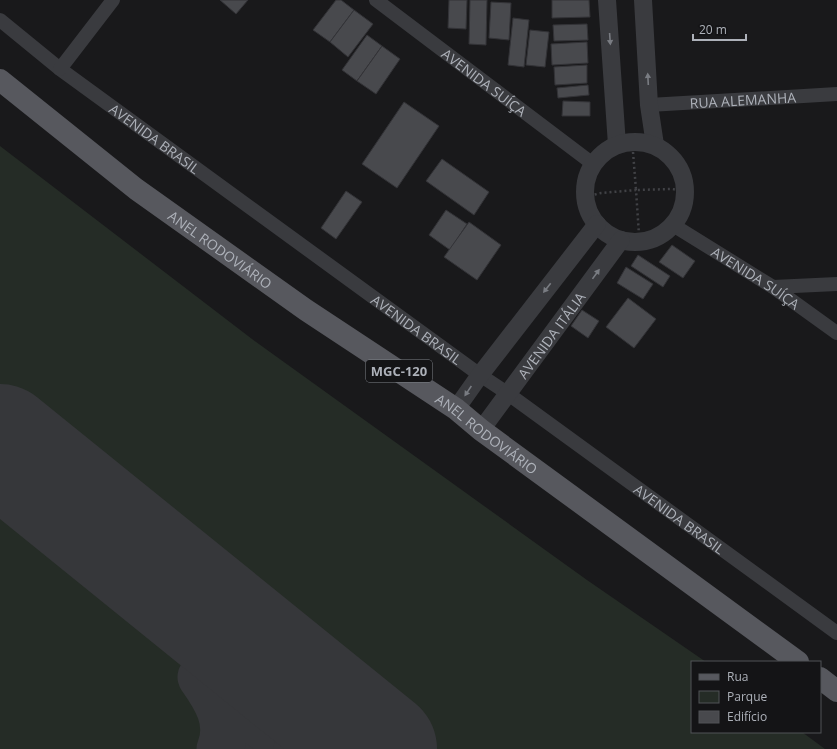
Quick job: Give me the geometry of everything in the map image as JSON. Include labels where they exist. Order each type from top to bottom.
[{"type":"main road","name":"ANEL RODOVIÁRIO","points":[[0,80],[136,189],[306,310],[456,410],[481,430],[797,661]]},
{"type":"main road","points":[[821,679],[837,690]]},
{"type":"street","points":[[60,69],[113,0]]},
{"type":"street","name":"AVENIDA SUÍÇA","points":[[376,0],[593,164]]},
{"type":"street","points":[[607,0],[625,143]]},
{"type":"street","points":[[643,0],[649,105],[655,145]]},
{"type":"street","name":"AVENIDA BRASIL","points":[[0,20],[60,69],[837,633]]},
{"type":"street","name":"RUA ALEMANHA","points":[[649,105],[837,94]]},
{"type":"street","points":[[625,143],[655,145],[667,153],[677,164],[683,177],[685,191],[682,209],[673,225],[658,236],[640,242],[621,240],[608,234],[597,224],[589,211],[585,197],[586,179],[593,164],[604,152],[625,143]]},
{"type":"street","points":[[456,410],[480,375],[597,224]]},
{"type":"street","name":"AVENIDA SUÍÇA","points":[[673,225],[773,287],[837,333]]},
{"type":"street","name":"AVENIDA ITÁLIA","points":[[481,430],[621,240]]},
{"type":"street","points":[[773,287],[837,284]]},
{"type":"path","points":[[625,143],[636,190],[640,242]]},
{"type":"path","points":[[585,197],[601,193],[636,190],[672,189],[685,191]]},
{"type":"green space","points":[[0,146],[252,339],[587,580],[705,661],[691,661],[691,733],[803,733],[825,749],[0,749]]},
{"type":"building","points":[[220,0],[248,0],[236,14]]},
{"type":"building","points":[[336,0],[341,0],[354,10],[330,42],[313,30]]},
{"type":"building","points":[[449,0],[467,0],[466,29],[448,28]]},
{"type":"building","points":[[470,0],[487,0],[486,45],[469,44]]},
{"type":"building","points":[[552,0],[589,0],[590,17],[552,18]]},
{"type":"building","points":[[491,2],[511,3],[509,40],[489,38]]},
{"type":"building","points":[[354,10],[373,24],[348,57],[330,42]]},
{"type":"building","points":[[513,18],[529,20],[524,67],[508,65]]},
{"type":"building","points":[[587,24],[588,40],[554,41],[553,25]]},
{"type":"building","points":[[530,30],[549,32],[545,67],[526,65]]},
{"type":"building","points":[[367,35],[382,46],[357,81],[342,70]]},
{"type":"building","points":[[587,42],[588,63],[552,65],[551,44]]},
{"type":"building","points":[[382,46],[400,59],[376,94],[357,81]]},
{"type":"building","points":[[587,65],[587,83],[555,85],[554,67]]},
{"type":"building","points":[[588,85],[589,95],[558,98],[557,88]]},
{"type":"building","points":[[563,101],[590,102],[590,116],[562,116]]},
{"type":"building","points":[[404,102],[439,126],[397,188],[362,164]]},
{"type":"building","points":[[442,159],[489,192],[474,215],[426,181]]},
{"type":"building","points":[[346,191],[362,202],[336,239],[321,228]]},
{"type":"building","points":[[446,210],[467,224],[450,250],[429,235]]},
{"type":"building","points":[[469,222],[501,245],[477,280],[444,257]]},
{"type":"building","points":[[672,245],[695,261],[683,278],[659,262]]},
{"type":"building","points":[[638,255],[670,276],[663,287],[631,266]]},
{"type":"building","points":[[626,267],[653,284],[643,299],[617,283]]},
{"type":"building","points":[[628,298],[656,319],[634,348],[606,327]]},
{"type":"building","points":[[582,310],[599,321],[588,338],[571,326]]},
{"type":"taxiway","points":[[231,629],[252,655],[265,684],[271,715],[270,732],[266,749]]},
{"type":"taxiway","points":[[220,749],[223,739],[223,720],[217,702],[201,677],[291,749]]},
{"type":"taxiway","points":[[297,749],[322,743],[348,745],[365,749]]},
{"type":"runway","points":[[0,443],[378,749]]}]
